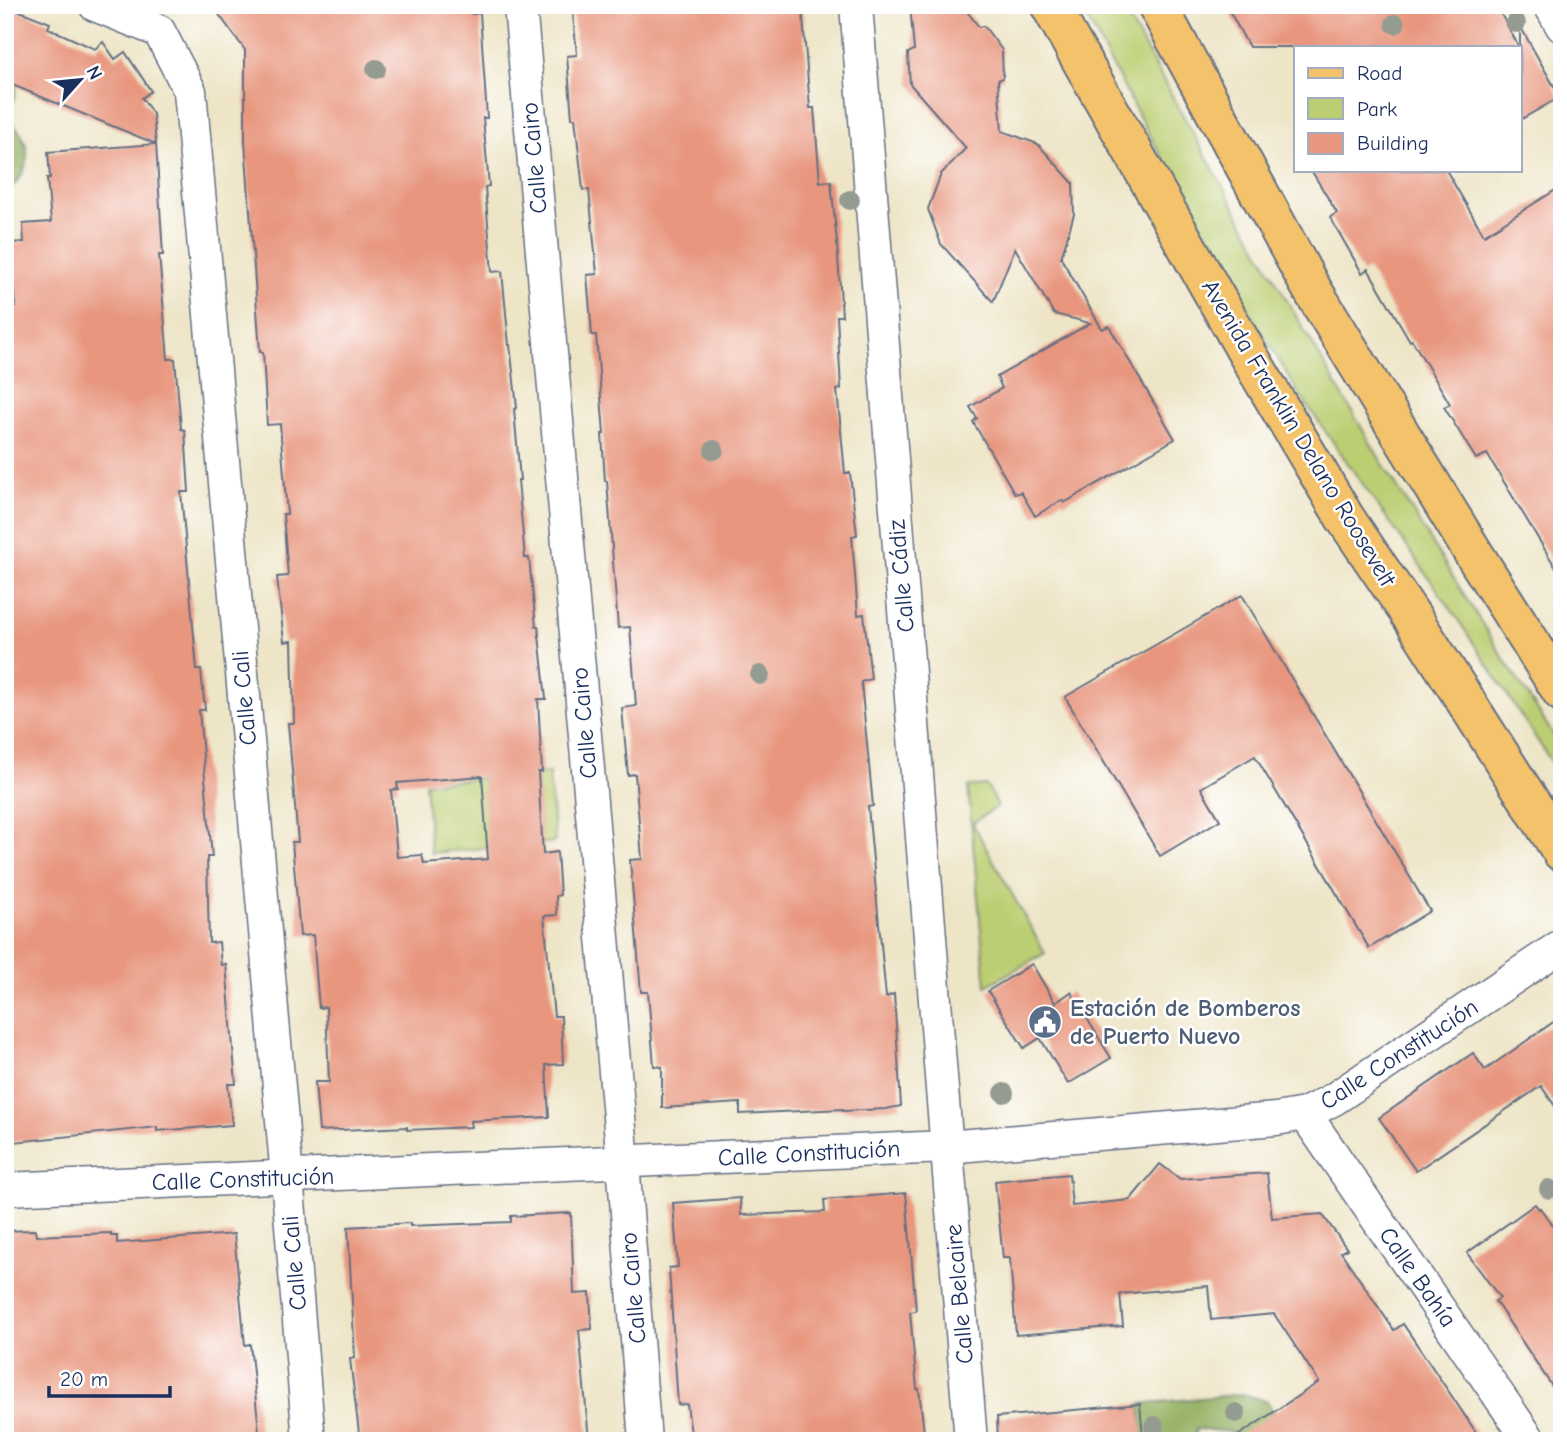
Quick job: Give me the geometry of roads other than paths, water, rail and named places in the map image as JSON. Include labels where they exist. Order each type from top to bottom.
[{"type":"main road","name":"Avenida Franklin Delano Roosevelt","points":[[1050,5],[1250,358],[1345,518],[1562,852]]},
{"type":"main road","points":[[1157,5],[1310,286],[1474,555],[1562,692]]},
{"type":"street","name":"Calle Cali","points":[[95,5],[159,30],[190,91],[309,1441]]},
{"type":"street","name":"Calle Cairo","points":[[520,5],[623,1162],[645,1441]]},
{"type":"street","name":"Calle Cádiz","points":[[856,5],[946,1147]]},
{"type":"street","points":[[1550,5],[1562,26]]},
{"type":"street","name":"Calle Constitución","points":[[5,1189],[946,1147],[1276,1119],[1305,1114],[1334,1098],[1562,945]]},
{"type":"street","name":"Calle Bahía","points":[[1305,1114],[1530,1441]]},
{"type":"street","name":"Calle Belcaire","points":[[946,1147],[971,1441]]},
{"type":"place","name":"Estación de Bomberos de Puerto Nuevo","points":[[1045,1022]]}]
